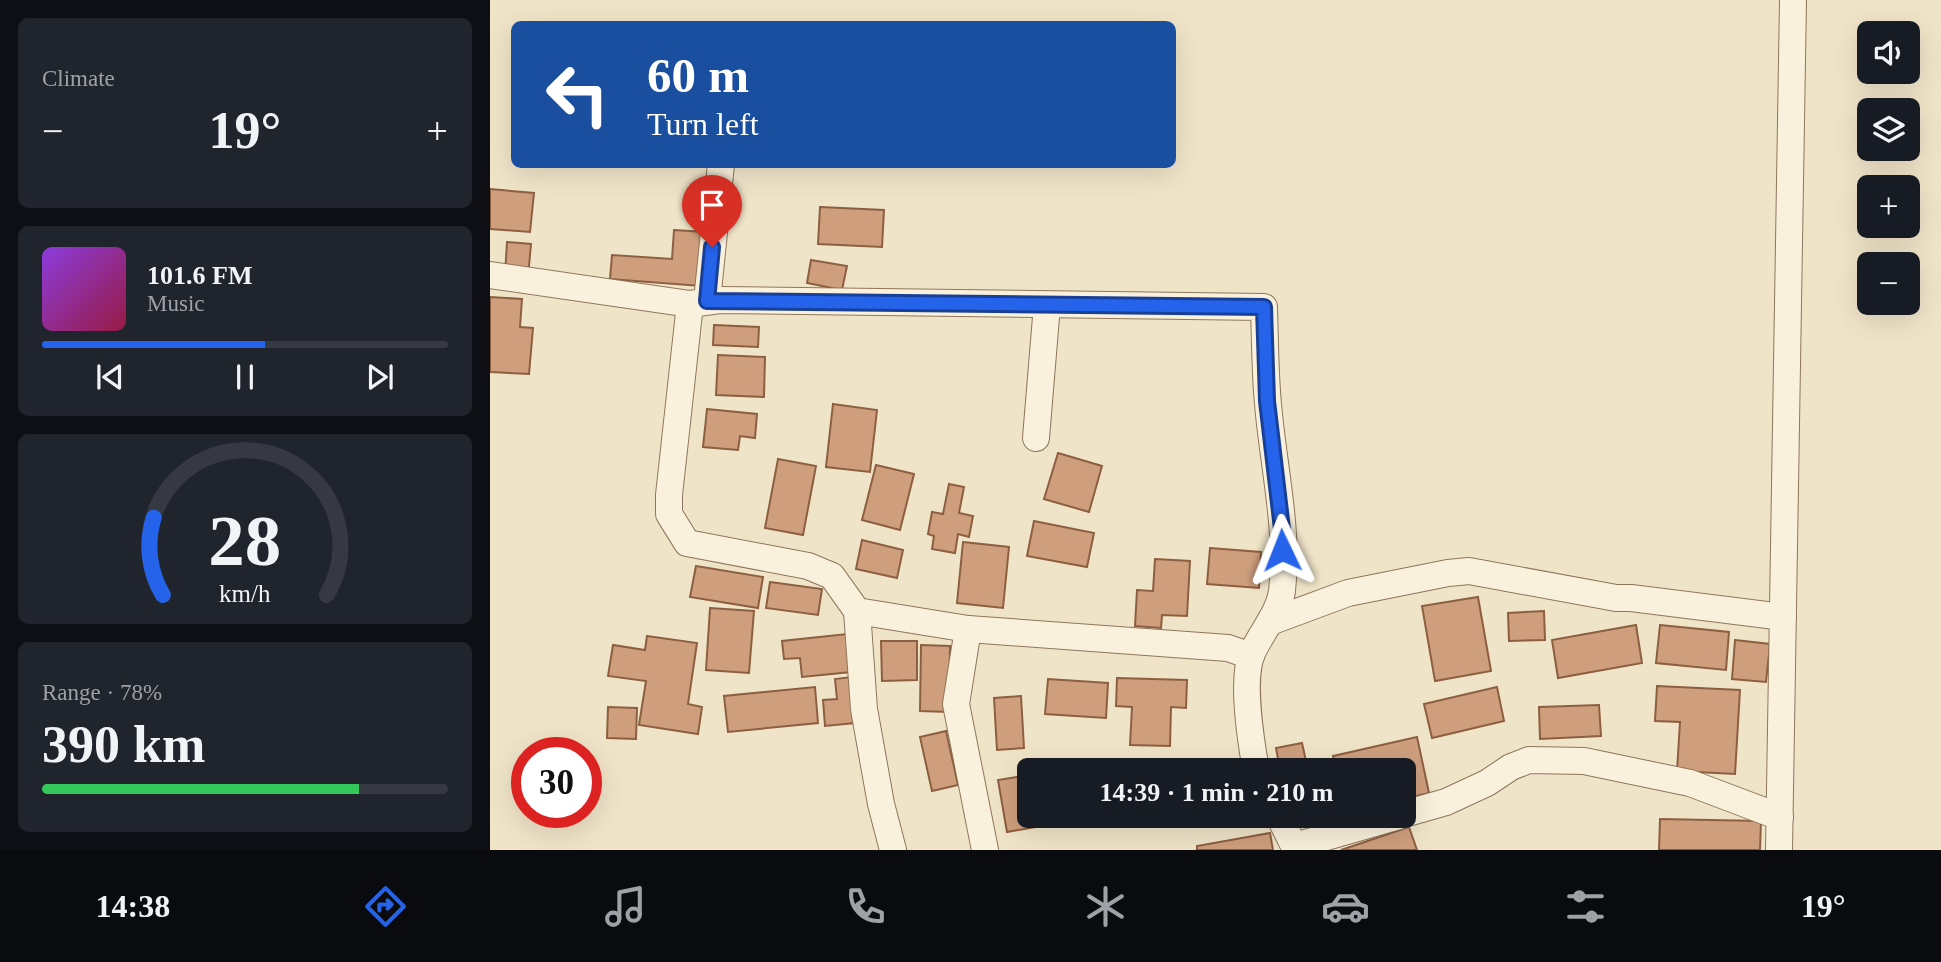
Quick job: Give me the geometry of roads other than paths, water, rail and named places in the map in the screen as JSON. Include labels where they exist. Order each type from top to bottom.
[{"type":"street","points":[[1779,850],[1793,0]]},
{"type":"street","points":[[720,168],[669,495],[669,514],[687,543],[808,566],[832,576],[857,611],[864,709],[881,804],[893,850]]},
{"type":"street","points":[[490,275],[698,303],[1264,307],[1267,401],[1282,529],[1282,593],[1251,656],[1247,691],[1248,724],[1254,758]]},
{"type":"street","points":[[1036,439],[1047,305]]},
{"type":"street","points":[[1270,622],[1348,593],[1469,571],[1616,598],[1783,617]]},
{"type":"street","points":[[857,611],[968,629],[1228,648],[1251,656]]},
{"type":"street","points":[[968,629],[956,704],[985,850]]},
{"type":"street","points":[[1416,811],[1446,802],[1529,760],[1584,761],[1690,783],[1780,817]]},
{"type":"street","points":[[1285,828],[1295,848],[1359,828]]}]
